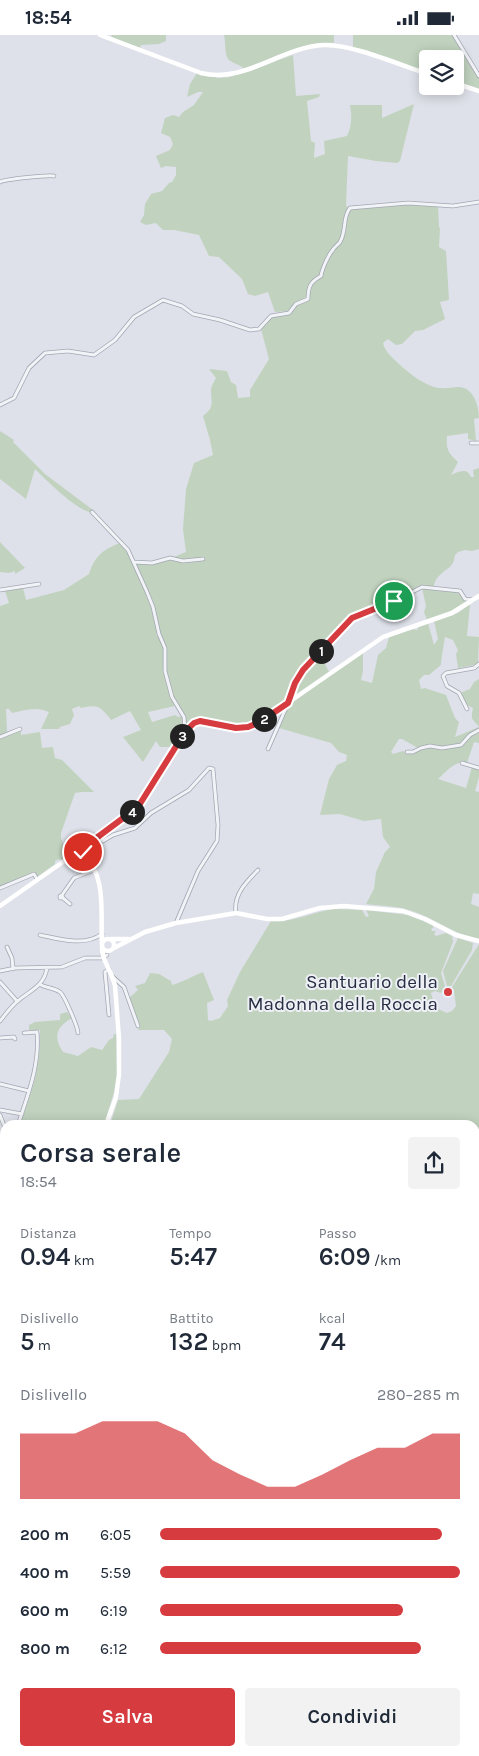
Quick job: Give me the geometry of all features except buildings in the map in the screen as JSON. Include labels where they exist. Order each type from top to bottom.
[{"type":"street","points":[[100,35],[202,73],[216,76],[237,73],[305,49],[323,45],[350,48],[419,71]]},
{"type":"street","points":[[454,35],[479,76]]},
{"type":"street","points":[[464,86],[479,91]]},
{"type":"street","points":[[0,181],[54,176]]},
{"type":"street","points":[[0,405],[14,398],[29,368],[45,353],[68,351],[94,355],[115,340],[134,317],[163,300],[182,306],[193,314],[220,320],[250,330],[259,329],[271,315],[289,313],[296,304],[308,299],[309,287],[312,282],[321,276],[323,266],[340,242],[345,229],[345,215],[350,207],[408,203],[453,206],[479,202]]},
{"type":"street","points":[[471,443],[479,443]]},
{"type":"street","points":[[92,512],[128,551],[134,562],[153,607],[158,634],[165,650],[164,671],[172,697],[184,717],[185,732]]},
{"type":"street","points":[[134,562],[152,563],[170,558],[183,561],[203,559]]},
{"type":"street","points":[[0,590],[39,584]]},
{"type":"street","points":[[268,749],[295,683],[303,670],[352,618],[388,605],[412,591],[425,587],[460,591],[465,599],[474,600]]},
{"type":"street","points":[[0,906],[83,849],[142,803],[185,732],[194,723],[200,721],[231,728],[248,727],[260,722],[383,637],[452,613],[479,596]]},
{"type":"street","points":[[467,709],[459,693],[448,687],[443,676],[446,673],[474,668],[479,664]]},
{"type":"street","points":[[0,737],[20,729]]},
{"type":"street","points":[[407,752],[413,752],[430,746],[442,748],[461,745],[470,735],[479,730]]},
{"type":"street","points":[[462,763],[479,768]]},
{"type":"street","points":[[96,838],[103,841],[113,835],[133,829],[151,813],[189,790],[209,769],[213,769],[218,825],[217,841],[198,871],[176,923]]},
{"type":"street","points":[[83,849],[101,889],[102,944],[113,977],[118,1011],[120,1066],[118,1089],[108,1120]]},
{"type":"street","points":[[70,904],[62,897],[74,878],[94,870]]},
{"type":"street","points":[[236,913],[235,902],[238,896],[258,870]]},
{"type":"street","points":[[0,888],[34,874],[37,879]]},
{"type":"street","points":[[0,971],[66,966],[85,958],[105,957],[112,949],[163,925],[236,913],[276,919],[334,906],[395,910],[416,915],[456,935],[479,941]]},
{"type":"street","points":[[92,938],[102,931]]},
{"type":"street","points":[[102,931],[105,936],[114,942],[112,949]]},
{"type":"street","points":[[40,935],[67,941],[92,938],[97,939],[104,949],[112,949]]},
{"type":"street","points":[[102,944],[104,940],[132,938]]},
{"type":"street","points":[[7,947],[12,958],[12,969]]},
{"type":"street","points":[[0,1021],[17,1001],[41,985],[47,968]]},
{"type":"street","points":[[109,969],[105,972],[109,1015]]},
{"type":"street","points":[[113,977],[124,987],[138,1026]]},
{"type":"street","points":[[0,982],[17,1001]]},
{"type":"street","points":[[41,985],[62,993],[78,1028],[78,1033]]},
{"type":"street","points":[[20,1120],[35,1073],[38,1055],[38,1032],[24,1033]]},
{"type":"street","points":[[0,1038],[14,1037],[15,1039]]},
{"type":"street","points":[[0,1085],[29,1091]]},
{"type":"street","points":[[0,1110],[22,1114]]},
{"type":"green space","points":[[112,35],[166,35],[166,41],[159,44],[141,45],[140,48],[111,37]]},
{"type":"green space","points":[[224,35],[334,35],[334,43],[323,43],[300,48],[244,69],[227,58]]},
{"type":"green space","points":[[353,35],[453,35],[462,50],[419,50],[419,69],[353,47]]},
{"type":"green space","points":[[464,53],[479,78],[479,89],[464,84]]},
{"type":"green space","points":[[293,55],[296,96],[320,94],[319,97],[307,101],[311,141],[315,143],[314,158],[325,154],[324,141],[347,136],[351,121],[350,105],[382,105],[382,118],[414,104],[400,161],[397,163],[376,161],[348,156],[346,205],[348,208],[345,214],[344,229],[339,241],[323,265],[319,276],[309,284],[307,298],[295,303],[290,311],[275,312],[268,292],[255,296],[248,294],[242,279],[219,257],[209,256],[199,235],[174,230],[163,230],[156,223],[146,225],[140,222],[144,215],[145,204],[151,194],[162,191],[172,182],[176,175],[176,167],[166,166],[161,168],[156,156],[170,150],[173,144],[170,137],[161,133],[165,118],[173,115],[179,117],[194,105],[203,92],[187,97],[190,84],[197,73],[219,78],[230,77]]},
{"type":"green space","points":[[408,204],[438,206],[439,247],[446,251],[449,300],[440,302],[445,319],[423,330],[415,331],[402,344],[396,345],[388,339],[383,343],[391,357],[420,380],[437,388],[463,388],[474,397],[479,418],[474,419],[476,441],[468,439],[468,433],[447,436],[447,444],[448,451],[458,462],[451,475],[465,471],[471,477],[474,477],[473,470],[479,468],[479,549],[458,552],[452,565],[438,577],[434,586],[418,587],[389,602],[353,616],[301,671],[291,686],[286,701],[255,721],[242,725],[228,725],[197,717],[187,725],[185,717],[172,696],[166,671],[166,652],[153,601],[136,564],[152,564],[170,559],[184,563],[205,559],[203,556],[201,558],[184,560],[174,557],[186,552],[183,529],[186,489],[194,463],[213,455],[203,416],[211,407],[211,389],[216,378],[209,369],[227,371],[231,382],[236,385],[238,398],[250,397],[250,390],[269,359],[261,329],[271,317],[289,314],[297,305],[306,301],[312,283],[321,277],[324,266],[332,252],[341,242],[346,228],[346,218],[351,208]]},
{"type":"green space","points":[[0,431],[14,440],[13,442],[45,474],[93,510],[90,512],[77,506],[35,469],[26,499],[0,479]]},
{"type":"green space","points":[[0,542],[25,568],[15,574],[15,571],[9,573],[0,572]]},
{"type":"green space","points":[[120,543],[139,574],[148,597],[155,621],[156,635],[164,649],[163,670],[170,697],[175,706],[148,712],[152,722],[175,715],[178,717],[182,716],[181,729],[171,749],[170,747],[160,747],[156,741],[143,762],[123,737],[141,730],[130,711],[111,720],[102,709],[91,706],[81,708],[79,706],[72,709],[74,715],[70,724],[59,729],[41,729],[49,712],[44,710],[30,709],[12,713],[9,709],[6,709],[7,732],[0,735],[0,606],[9,603],[5,591],[23,588],[26,600],[64,590],[89,574],[100,554]]},
{"type":"green space","points":[[422,588],[459,592],[464,598],[471,601],[458,609],[427,620],[424,612],[426,606]]},
{"type":"green space","points":[[470,604],[467,636],[479,637],[478,663],[458,668],[456,654],[458,650],[453,640],[445,637],[441,665],[429,675],[424,675],[419,680],[421,689],[425,688],[446,695],[455,718],[459,722],[455,737],[479,727],[479,729],[469,735],[461,744],[443,747],[428,745],[418,748],[399,739],[391,752],[393,754],[403,751],[410,754],[426,747],[445,749],[461,745],[470,736],[479,731],[479,743],[474,742],[467,763],[455,764],[438,779],[466,788],[472,767],[479,769],[475,791],[479,792],[479,894],[473,893],[471,904],[479,907],[479,939],[454,931],[409,910],[366,904],[374,889],[376,872],[385,852],[390,847],[383,837],[381,819],[364,821],[340,814],[320,815],[329,779],[337,765],[346,761],[347,755],[339,752],[331,743],[279,728],[289,705],[363,652],[361,680],[372,683],[378,655],[386,648],[389,637],[412,629],[417,630],[419,626],[428,623],[434,645],[438,639],[434,621],[458,613]]},
{"type":"green space","points":[[320,654],[329,672],[292,698],[296,683]]},
{"type":"green space","points":[[479,679],[479,727],[472,718],[473,708],[467,705],[460,693],[470,689],[474,682]]},
{"type":"green space","points":[[21,730],[21,735],[40,732],[42,748],[53,747],[55,758],[62,760],[94,792],[75,793],[61,833],[67,854],[62,860],[55,861],[55,864],[37,877],[34,873],[0,886],[0,739]]},
{"type":"green space","points":[[326,910],[362,910],[366,917],[369,916],[366,910],[408,915],[433,925],[431,929],[436,931],[434,934],[436,936],[446,933],[452,936],[453,942],[441,973],[445,986],[441,993],[435,991],[431,993],[433,1000],[436,1002],[436,1008],[447,1013],[456,1006],[452,987],[479,944],[479,1120],[112,1120],[118,1100],[139,1099],[169,1052],[172,1039],[164,1030],[138,1030],[140,1026],[129,998],[138,990],[135,986],[145,983],[150,973],[159,974],[171,981],[172,985],[203,972],[214,1000],[207,1003],[208,1020],[220,1018],[228,1006],[227,1000],[240,972],[271,921],[295,919]]},
{"type":"green space","points":[[458,938],[473,943],[472,950],[451,986],[447,986],[443,971]]},
{"type":"green space","points":[[67,1012],[72,1018],[59,1029],[57,1037],[63,1052],[78,1056],[91,1047],[102,1050],[109,1040],[113,1038],[114,1034],[116,1034],[117,1078],[106,1120],[22,1120],[32,1089],[39,1056],[40,1030],[29,1030],[29,1025],[35,1022],[60,1020],[60,1014]]},
{"type":"place","name":"Santuario della Madonna della Roccia","points":[[448,992]]},
{"type":"route","points":[[83,852],[95,839],[138,807],[190,726],[197,722],[205,721],[236,728],[248,727],[260,722],[288,703],[295,683],[303,670],[352,618],[394,601]]}]
